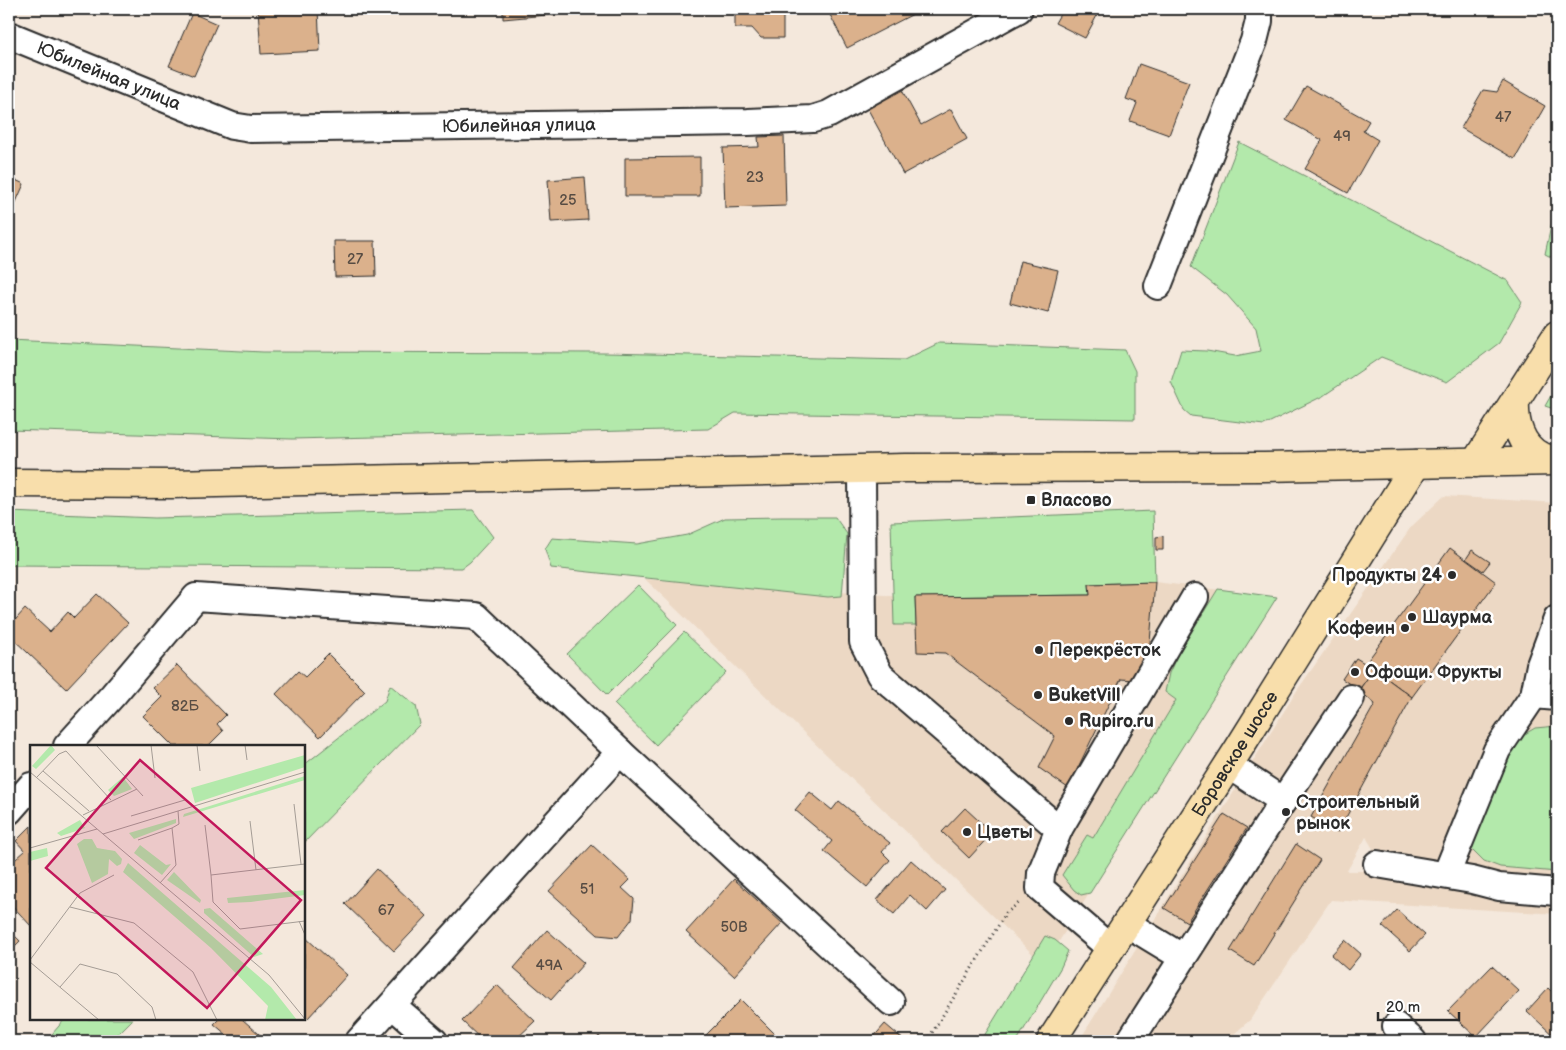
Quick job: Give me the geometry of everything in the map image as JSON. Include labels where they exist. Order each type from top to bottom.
[{"type":"main road","points":[[1475,463],[1557,335]]},
{"type":"main road","points":[[1515,402],[1514,414],[1523,440],[1530,450],[1539,456],[1556,461]]},
{"type":"main road","points":[[9,483],[171,484],[862,469],[1264,467],[1556,461]]},
{"type":"main road","name":"Боровское шоссе","points":[[1051,1041],[1228,765],[1416,464]]},
{"type":"street","name":"Юбилейная улица","points":[[9,35],[232,126],[251,129],[748,122],[812,119],[829,114],[1019,9]]},
{"type":"street","points":[[1158,286],[1254,41],[1259,21],[1259,9]]},
{"type":"street","points":[[862,469],[863,642],[880,675],[1059,829]]},
{"type":"street","points":[[68,745],[196,597],[476,616],[620,752],[891,1002]]},
{"type":"street","points":[[1110,948],[1040,888],[1041,873],[1059,829],[1196,597]]},
{"type":"street","points":[[1446,875],[1496,750],[1546,696],[1540,665],[1557,619]]},
{"type":"street","points":[[1130,1041],[1351,698]]},
{"type":"street","points":[[359,1041],[620,752]]},
{"type":"street","points":[[1228,765],[1283,801]]},
{"type":"street","points":[[9,811],[30,787]]},
{"type":"street","points":[[1377,864],[1446,875],[1499,887],[1557,892]]},
{"type":"street","points":[[1126,923],[1182,958]]},
{"type":"street","points":[[392,1005],[434,1041]]},
{"type":"path","points":[[927,1041],[1006,913],[1040,888]]},
{"type":"shaded area","points":[[1444,496],[1557,503],[1557,914],[1331,900],[1250,1020],[1226,1041],[1079,1041],[1296,692],[1411,527]],"holes":[[[1366,837],[1375,852],[1362,871],[1347,871]]]},
{"type":"shaded area","points":[[645,579],[915,597],[1090,594],[1089,584],[1155,582],[1277,597],[1044,965]]},
{"type":"green space","points":[[1239,142],[1508,281],[1522,302],[1499,343],[1447,382],[1381,357],[1323,396],[1264,425],[1191,416],[1184,410],[1171,382],[1181,350],[1207,351],[1235,356],[1261,351],[1256,328],[1227,295],[1191,267]]},
{"type":"green space","points":[[1557,198],[1557,260],[1545,254]]},
{"type":"green space","points":[[9,340],[263,352],[606,353],[904,360],[939,343],[1125,350],[1135,371],[1135,419],[735,413],[708,429],[292,439],[9,430]]},
{"type":"green space","points":[[1557,385],[1557,410],[1545,406]]},
{"type":"green space","points":[[473,510],[493,537],[462,568],[9,565],[9,512],[155,518]]},
{"type":"green space","points":[[1153,511],[1155,582],[1089,584],[1090,595],[915,597],[916,625],[894,625],[891,522]]},
{"type":"green space","points":[[835,517],[847,534],[842,596],[828,597],[551,568],[545,549],[552,538],[637,544],[687,535],[725,518]]},
{"type":"green space","points":[[638,585],[677,625],[607,695],[567,654]]},
{"type":"green space","points":[[1218,589],[1277,597],[1090,893],[1081,895],[1074,890],[1062,875],[1087,835],[1093,838],[1176,700],[1165,692],[1169,673],[1178,654]]},
{"type":"green space","points":[[684,632],[726,672],[656,745],[614,704]]},
{"type":"green space","points":[[390,685],[416,706],[420,724],[305,842],[305,764],[385,701]]},
{"type":"green space","points":[[1557,726],[1557,872],[1500,867],[1484,861],[1472,849],[1477,832],[1518,738],[1535,728]]},
{"type":"green space","points":[[1045,936],[1055,940],[1068,951],[1061,967],[1017,1041],[981,1041]]},
{"type":"green space","points":[[64,1020],[132,1020],[111,1041],[46,1041]]},
{"type":"building","points":[[258,9],[318,9],[320,51],[261,54]]},
{"type":"building","points":[[503,9],[557,9],[558,14],[503,19]]},
{"type":"building","points":[[735,9],[783,9],[783,38],[761,38],[752,28],[735,28]]},
{"type":"building","points":[[827,9],[920,9],[921,10],[847,48]]},
{"type":"building","points":[[1063,9],[1100,10],[1085,38],[1055,23]]},
{"type":"building","points":[[192,13],[217,24],[194,76],[169,66]]},
{"type":"building","points":[[1139,64],[1189,82],[1169,135],[1130,121],[1137,103],[1126,99]]},
{"type":"building","points":[[1503,81],[1545,106],[1515,159],[1461,128],[1483,90],[1497,92]]},
{"type":"building","points":[[898,83],[921,125],[951,109],[967,139],[903,174],[864,102]]},
{"type":"building","points":[[1306,86],[1369,121],[1363,131],[1378,140],[1348,193],[1305,169],[1322,140],[1286,120]]},
{"type":"building","points":[[784,136],[786,206],[725,208],[723,148],[759,147],[758,137]]},
{"type":"building","points":[[700,157],[700,196],[625,196],[625,158]]},
{"type":"building","points":[[9,177],[24,184],[9,218]]},
{"type":"building","points":[[585,177],[588,220],[551,222],[548,180]]},
{"type":"building","points":[[334,241],[375,241],[376,276],[335,277]]},
{"type":"building","points":[[1020,261],[1058,270],[1048,313],[1010,303]]},
{"type":"building","points":[[1163,536],[1163,550],[1156,550],[1156,537]]},
{"type":"building","points":[[1450,548],[1496,582],[1412,697],[1366,663]]},
{"type":"building","points":[[1472,550],[1490,562],[1483,571],[1466,559]]},
{"type":"building","points":[[1155,582],[1148,666],[1134,680],[1121,679],[1068,788],[1039,768],[1055,736],[945,653],[917,652],[915,597],[1090,595],[1089,584]]},
{"type":"building","points":[[97,594],[128,623],[66,689],[9,635],[9,627],[25,609],[50,632],[68,612],[74,618]]},
{"type":"building","points":[[328,654],[365,691],[320,737],[276,694],[298,671],[305,677]]},
{"type":"building","points":[[1356,658],[1374,669],[1359,690],[1342,679]]},
{"type":"building","points":[[177,665],[226,715],[217,724],[223,731],[209,745],[172,745],[143,716],[162,697],[153,688]]},
{"type":"building","points":[[1374,669],[1412,697],[1338,832],[1311,817],[1375,704],[1359,690]]},
{"type":"building","points":[[810,792],[832,810],[839,801],[890,843],[882,852],[890,860],[867,887],[824,851],[832,841],[795,810]]},
{"type":"building","points":[[965,808],[992,833],[969,858],[942,832]]},
{"type":"building","points":[[1224,814],[1247,828],[1187,922],[1164,908]]},
{"type":"building","points":[[30,827],[30,925],[9,902],[9,865],[25,851],[16,841]]},
{"type":"building","points":[[1296,844],[1320,860],[1254,966],[1230,951]]},
{"type":"building","points":[[592,845],[630,880],[622,888],[634,899],[632,919],[618,937],[598,935],[549,891]]},
{"type":"building","points":[[911,860],[945,890],[927,911],[910,895],[894,914],[877,900]]},
{"type":"building","points":[[377,869],[427,916],[394,951],[345,904]]},
{"type":"building","points":[[734,879],[782,923],[734,976],[686,932]]},
{"type":"building","points":[[1397,910],[1425,935],[1410,951],[1382,926]]},
{"type":"building","points":[[9,930],[20,941],[9,952]]},
{"type":"building","points":[[547,930],[584,963],[551,1000],[514,968]]},
{"type":"building","points":[[305,937],[347,975],[308,1018],[305,1016]]},
{"type":"building","points":[[1345,940],[1361,954],[1348,970],[1331,955]]},
{"type":"building","points":[[1492,966],[1519,991],[1476,1037],[1448,1011]]},
{"type":"building","points":[[497,985],[535,1021],[514,1041],[483,1041],[462,1021]]},
{"type":"building","points":[[1548,988],[1553,993],[1557,989],[1557,1039],[1527,1011]]},
{"type":"building","points":[[741,1000],[782,1041],[708,1041],[704,1037]]},
{"type":"building","points":[[218,1020],[243,1020],[267,1041],[221,1041],[227,1035],[214,1024]]},
{"type":"building","points":[[885,1024],[905,1041],[870,1041]]},
{"type":"building","points":[[599,1036],[604,1041],[594,1041]]},
{"type":"place","name":"Власово","points":[[1031,500]]},
{"type":"place","name":"Продукты 24","points":[[1452,575]]},
{"type":"place","name":"Шаурма","points":[[1412,617]]},
{"type":"place","name":"Кофеин","points":[[1405,628]]},
{"type":"place","name":"Перекрёсток","points":[[1039,650]]},
{"type":"place","name":"Офощи. Фрукты","points":[[1355,672]]},
{"type":"place","name":"BuketVill","points":[[1038,695]]},
{"type":"place","name":"Rupiro.ru","points":[[1069,721]]},
{"type":"place","name":"Строительный рынок","points":[[1286,812]]},
{"type":"place","name":"Цветы","points":[[967,832]]}]
